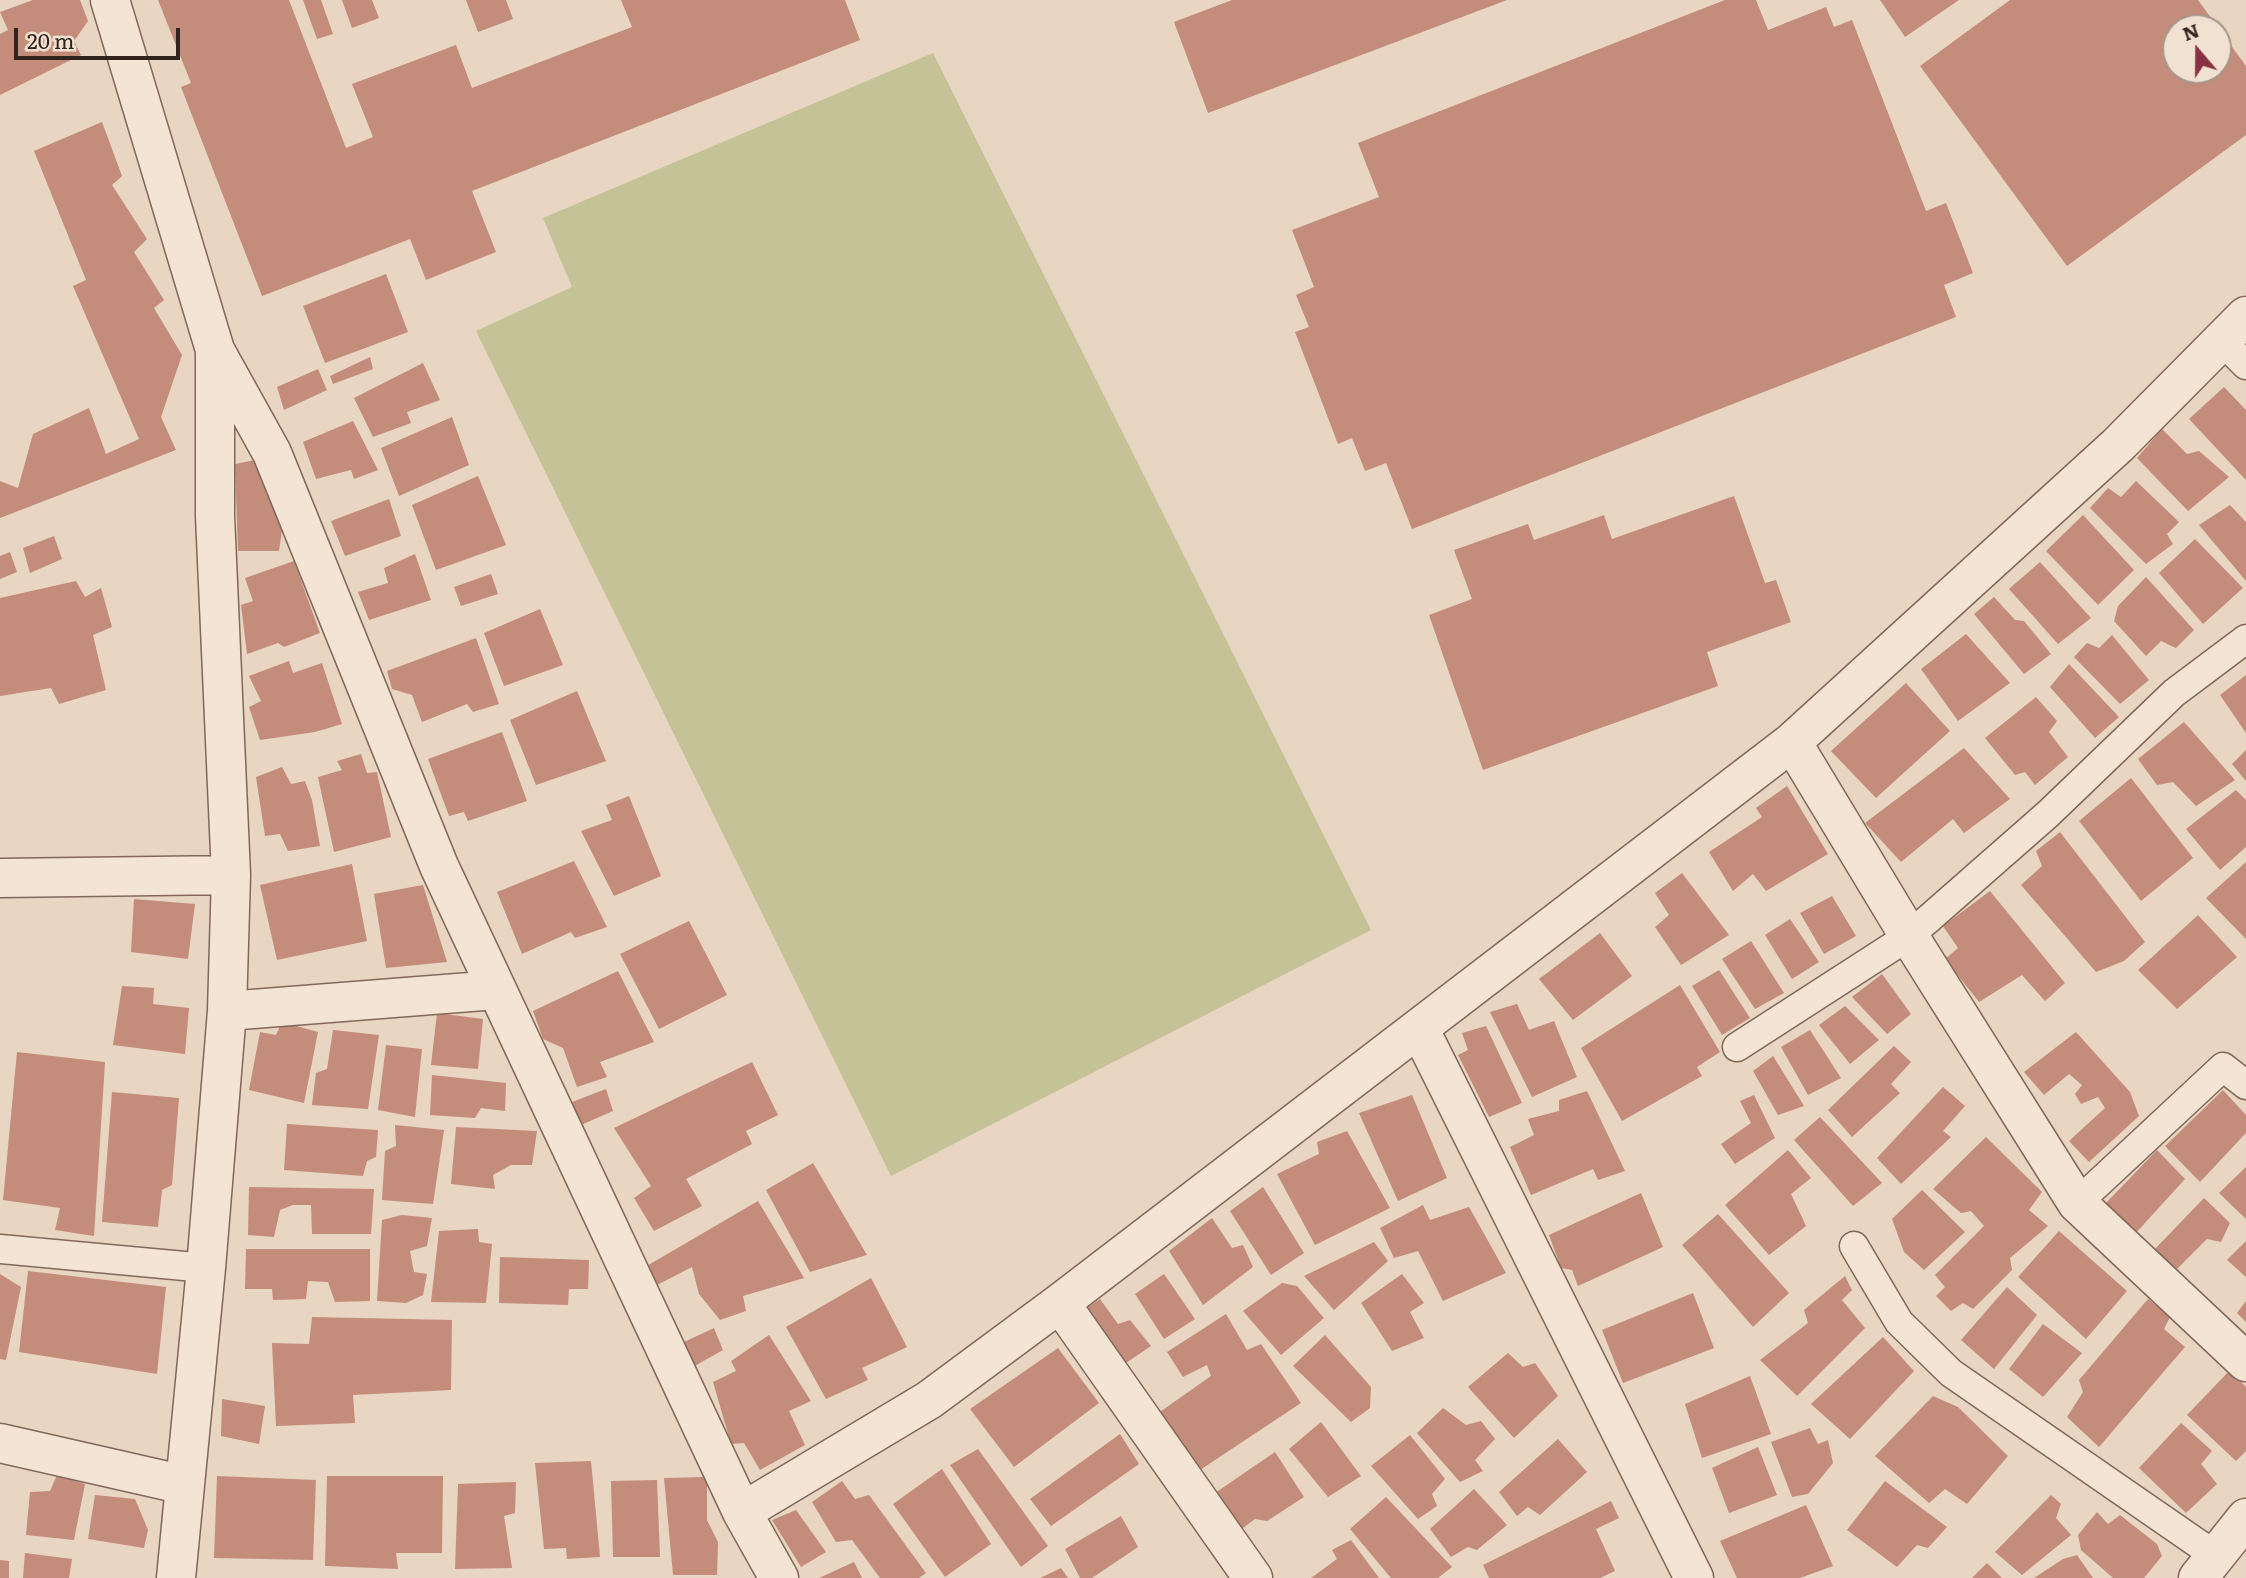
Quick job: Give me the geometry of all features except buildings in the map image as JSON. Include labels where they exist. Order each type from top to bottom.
[{"type":"street","points":[[110,0],[215,350],[272,453],[439,866],[741,1512],[779,1578]]},
{"type":"street","points":[[741,1512],[929,1400],[1060,1303],[1792,742],[2118,445],[2238,341]]},
{"type":"street","points":[[176,1578],[227,1012],[231,875],[215,516],[215,350]]},
{"type":"street","points":[[1792,742],[1909,936],[2077,1203],[2246,1362]]},
{"type":"street","points":[[0,878],[231,875]]},
{"type":"street","points":[[227,1012],[496,990]]},
{"type":"street","points":[[1419,1028],[1695,1578]]},
{"type":"street","points":[[1060,1303],[1252,1578]]},
{"type":"street","points":[[0,1443],[185,1485]]},
{"type":"street","points":[[2207,1567],[2246,1518]]},
{"type":"lane","points":[[1737,1047],[1909,936],[2048,814],[2174,693],[2246,639]]},
{"type":"lane","points":[[2077,1203],[2222,1067],[2246,1086]]},
{"type":"lane","points":[[1854,1246],[1899,1322],[1951,1373],[2207,1567]]},
{"type":"lane","points":[[0,1249],[206,1268]]},
{"type":"shaded area","points":[[933,53],[1371,930],[891,1176],[476,331],[572,287],[543,218]]}]
